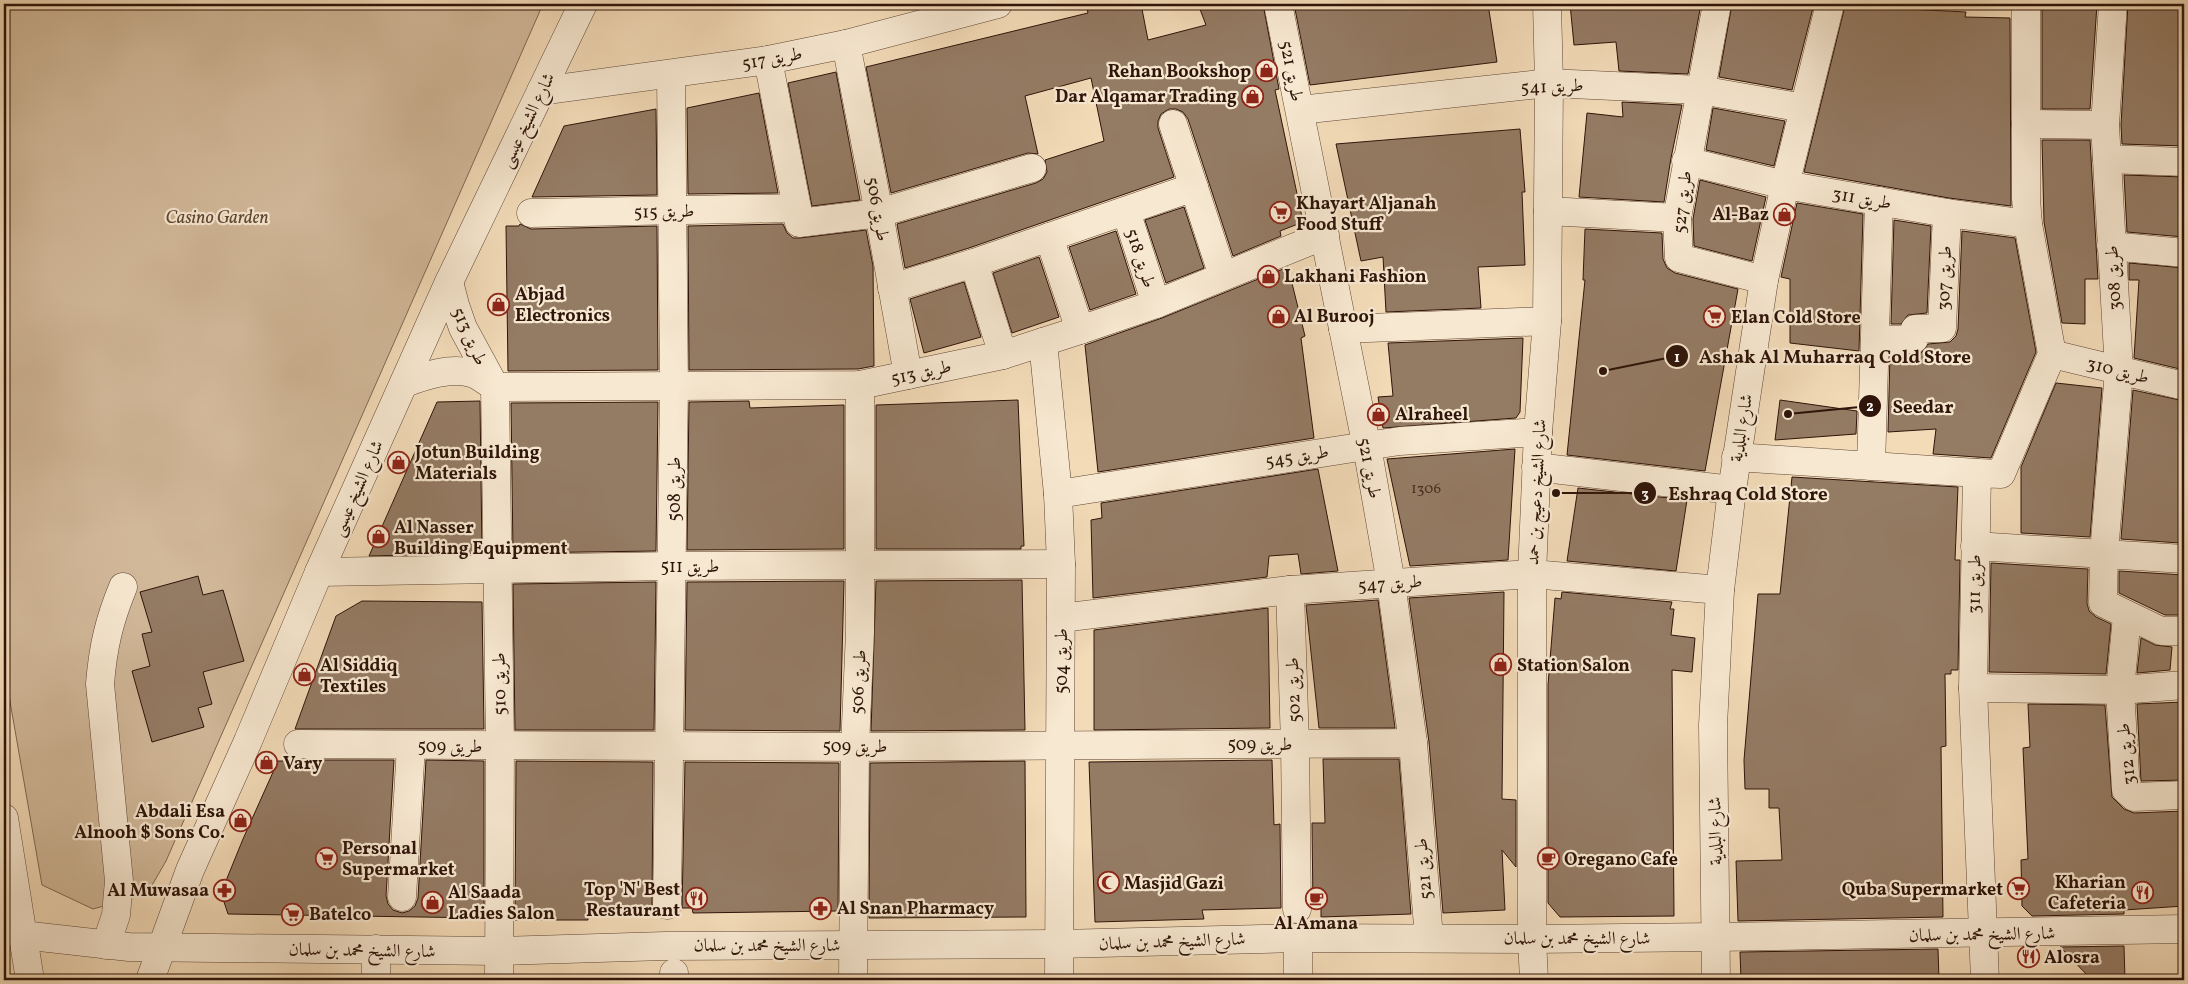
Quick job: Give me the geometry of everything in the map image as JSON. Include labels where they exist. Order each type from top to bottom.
[{"type":"street","name":"شارع الشيخ عيسى","points":[[150,980],[160,948],[190,870],[248,741],[319,572],[449,282],[583,4]]},
{"type":"street","name":"طريق 517","points":[[542,91],[768,60],[846,44],[998,4]]},
{"type":"street","name":"طريق 521","points":[[1278,4],[1325,235],[1391,582],[1413,743],[1429,938]]},
{"type":"street","name":"شارع الشيخ دعيج بن حمد","points":[[1534,980],[1532,939],[1532,574],[1538,432],[1547,321],[1549,83],[1547,4]]},
{"type":"street","name":"طريق 527","points":[[1716,4],[1677,218],[1679,258],[1764,280]]},
{"type":"street","name":"شارع البلدية","points":[[1716,980],[1713,725],[1720,590],[1736,457],[1764,280],[1785,185],[1830,4]]},
{"type":"street","points":[[1736,457],[2000,474],[2052,354],[2028,224],[2026,199],[2026,4]]},
{"type":"street","name":"طريق 308","points":[[2113,4],[2105,125],[2119,371],[2104,553],[2102,603],[2161,631],[2184,631]]},
{"type":"street","name":"طريق 506","points":[[846,44],[908,375]]},
{"type":"street","points":[[768,60],[799,223],[879,213],[1032,168]]},
{"type":"street","name":"طريق 508","points":[[668,904],[674,387],[674,210],[671,74]]},
{"type":"street","name":"طريق 541","points":[[1300,110],[1549,83],[1700,90],[1804,108]]},
{"type":"street","points":[[1173,124],[1223,276]]},
{"type":"street","points":[[2026,124],[2105,125]]},
{"type":"street","points":[[2107,160],[2184,162]]},
{"type":"street","points":[[1686,161],[1785,185]]},
{"type":"street","name":"طريق 311","points":[[1785,185],[1947,213],[2028,224]]},
{"type":"street","name":"طريق 518","points":[[892,288],[974,263],[1194,187]]},
{"type":"street","points":[[1871,466],[1879,201]]},
{"type":"street","name":"طريق 515","points":[[531,213],[797,208]]},
{"type":"street","name":"طريق 518","points":[[1126,211],[1156,304]]},
{"type":"street","points":[[1548,211],[1677,218]]},
{"type":"street","name":"طريق 307","points":[[1875,340],[1914,339],[1915,329],[1942,328],[1947,213]]},
{"type":"street","name":"طريق 513","points":[[405,383],[428,375],[461,372],[471,373],[495,387],[860,385],[1002,355],[1043,342],[1156,304],[1325,235]]},
{"type":"street","points":[[1049,237],[1080,330]]},
{"type":"street","points":[[2112,246],[2184,253]]},
{"type":"street","points":[[974,263],[1002,355]]},
{"type":"street","name":"طريق 513","points":[[449,282],[463,328],[495,387]]},
{"type":"street","points":[[1343,328],[1547,321]]},
{"type":"street","name":"طريق 504","points":[[1043,342],[1058,494],[1062,618],[1058,980]]},
{"type":"street","name":"طريق 310","points":[[2052,354],[2184,386]]},
{"type":"street","name":"طريق 506","points":[[853,980],[855,747],[860,632],[860,385]]},
{"type":"street","name":"طريق 510","points":[[495,387],[500,746],[499,980]]},
{"type":"street","name":"طريق 545","points":[[1058,494],[1400,441],[1538,432]]},
{"type":"street","points":[[1536,467],[1732,490]]},
{"type":"street","name":"طريق 311","points":[[1978,473],[1973,688],[1985,980]]},
{"type":"street","points":[[1975,546],[2184,559]]},
{"type":"street","name":"طريق 511","points":[[319,572],[673,566],[1060,564]]},
{"type":"street","name":"طريق 547","points":[[1062,618],[1290,590],[1532,574],[1720,590]]},
{"type":"street","points":[[106,945],[116,915],[119,881],[100,684],[103,651],[110,618],[123,587]]},
{"type":"street","name":"طريق 502","points":[[1290,590],[1295,744],[1296,909]]},
{"type":"street","name":"طريق 312","points":[[2127,616],[2120,690],[2126,790],[2134,797],[2184,795]]},
{"type":"street","points":[[1973,688],[2120,690],[2184,685]]},
{"type":"street","name":"طريق 509","points":[[298,744],[855,747],[1061,744],[1413,743]]},
{"type":"street","points":[[402,897],[411,746]]},
{"type":"street","points":[[4,818],[10,897],[22,935],[30,980]]},
{"type":"street","name":"شارع الشيخ محمد بن سلمان","points":[[22,935],[106,945],[160,948],[376,948],[400,952],[665,946],[1059,944],[1298,938],[1532,939],[2184,930]]},
{"type":"street","points":[[1298,938],[1298,980]]},
{"type":"street","points":[[376,948],[376,980]]},
{"type":"green space","name":"Casino Garden","points":[[4,4],[543,4],[166,861],[147,894],[93,909],[42,885],[4,667]]},
{"type":"building","points":[[1086,4],[1141,4],[1148,40],[1206,25],[1198,4],[1263,4],[1279,89],[1275,90],[1303,222],[1280,231],[1281,236],[1233,256],[1188,119],[1183,112],[1169,109],[1161,114],[1158,128],[1174,177],[969,248],[905,268],[897,224],[1036,183],[1043,179],[1047,172],[1045,160],[1104,141],[1091,78],[1025,96],[1038,154],[1028,153],[891,193],[866,67],[1088,13]]},
{"type":"building","points":[[1294,4],[1488,4],[1497,62],[1310,85]]},
{"type":"building","points":[[1570,4],[1701,4],[1688,74],[1619,71],[1616,42],[1574,45]]},
{"type":"building","points":[[1732,4],[1814,4],[1792,90],[1719,77]]},
{"type":"building","points":[[2042,4],[2097,4],[2090,109],[2042,109]]},
{"type":"building","points":[[2128,4],[2184,4],[2184,146],[2122,144],[2121,125]]},
{"type":"building","points":[[1845,6],[1966,12],[1965,17],[2010,18],[2011,206],[1949,198],[1804,172]]},
{"type":"building","points":[[836,72],[860,200],[812,206],[788,83]]},
{"type":"building","points":[[759,93],[778,193],[688,194],[687,108]]},
{"type":"building","points":[[1622,102],[1682,105],[1664,202],[1579,197],[1587,113],[1623,117]]},
{"type":"building","points":[[1713,108],[1785,121],[1774,166],[1706,150]]},
{"type":"building","points":[[656,109],[657,195],[532,197],[564,126]]},
{"type":"building","points":[[1520,129],[1525,192],[1522,192],[1525,265],[1478,267],[1481,308],[1386,312],[1383,257],[1361,261],[1336,144]]},
{"type":"building","points":[[2042,140],[2090,140],[2098,279],[2085,279],[2085,324],[2062,323],[2044,222]]},
{"type":"building","points":[[2124,175],[2184,177],[2184,237],[2127,232]]},
{"type":"building","points":[[1700,180],[1766,197],[1752,261],[1694,246],[1693,219]]},
{"type":"building","points":[[1797,203],[1863,214],[1859,351],[1790,343],[1790,279],[1781,277]]},
{"type":"building","points":[[1184,207],[1204,268],[1166,283],[1145,220]]},
{"type":"building","points":[[1894,220],[1931,226],[1927,313],[1908,315],[1901,324],[1891,324]]},
{"type":"building","points":[[520,224],[531,229],[657,226],[658,370],[508,371],[506,226],[519,226]]},
{"type":"building","points":[[783,224],[787,233],[793,238],[866,230],[873,266],[874,366],[858,369],[689,370],[688,226]]},
{"type":"building","points":[[1585,229],[1662,233],[1663,259],[1667,268],[1675,273],[1738,289],[1705,471],[1567,455],[1585,280],[1583,280]]},
{"type":"building","points":[[1116,231],[1136,294],[1090,310],[1069,247]]},
{"type":"building","points":[[1962,231],[2015,238],[2036,352],[1991,458],[1933,454],[1936,429],[1888,432],[1890,355],[1921,353],[1928,344],[1950,342],[1956,336],[1958,329]]},
{"type":"building","points":[[1039,257],[1059,317],[1012,333],[993,273]]},
{"type":"building","points":[[2129,263],[2184,268],[2184,370],[2134,358],[2139,280],[2129,280]]},
{"type":"building","points":[[1288,267],[1305,336],[1301,338],[1314,438],[1098,472],[1085,345],[1162,318]]},
{"type":"building","points":[[964,282],[981,337],[924,353],[910,299]]},
{"type":"building","points":[[1523,338],[1520,412],[1516,418],[1383,428],[1378,397],[1393,396],[1388,343]]},
{"type":"building","points":[[2056,383],[2102,388],[2090,537],[2021,533],[2021,467]]},
{"type":"building","points":[[2133,390],[2184,401],[2184,488],[2180,543],[2121,539]]},
{"type":"building","points":[[1018,400],[1024,546],[1021,546],[1021,549],[876,549],[876,405]]},
{"type":"building","points":[[1780,400],[1857,411],[1856,434],[1775,440]]},
{"type":"building","points":[[480,401],[482,553],[369,556],[437,402]]},
{"type":"building","points":[[749,401],[750,408],[844,405],[844,549],[687,550],[689,402]]},
{"type":"building","points":[[658,402],[656,551],[513,553],[511,403]]},
{"type":"building","points":[[1515,449],[1508,560],[1410,566],[1387,459]]},
{"type":"building","points":[[1318,469],[1338,571],[1301,574],[1298,554],[1269,556],[1267,577],[1093,598],[1091,520],[1102,518],[1101,503]]},
{"type":"building","points":[[1792,477],[1958,487],[1955,560],[1960,560],[1958,670],[1951,670],[1951,674],[1945,674],[1946,746],[1941,747],[1943,917],[1738,921],[1736,861],[1782,860],[1779,808],[1769,808],[1769,789],[1745,789],[1744,760],[1758,594],[1780,594]]},
{"type":"building","points":[[1578,488],[1687,500],[1676,571],[1567,561]]},
{"type":"building","points":[[1991,563],[2088,569],[2087,603],[2089,611],[2096,617],[2111,624],[2106,674],[1989,672]]},
{"type":"building","points":[[2119,571],[2184,575],[2181,615],[2165,615],[2119,593]]},
{"type":"building","points":[[198,576],[203,595],[223,590],[244,661],[203,672],[212,704],[198,708],[204,727],[152,742],[132,671],[150,666],[142,634],[152,632],[140,592]]},
{"type":"building","points":[[1022,580],[1025,730],[871,731],[876,581]]},
{"type":"building","points":[[844,581],[840,731],[685,730],[687,582]]},
{"type":"building","points":[[656,582],[654,730],[515,730],[513,584]]},
{"type":"building","points":[[1504,592],[1502,799],[1516,800],[1516,867],[1502,850],[1505,910],[1443,913],[1429,742],[1409,598]]},
{"type":"building","points":[[1562,592],[1672,602],[1670,609],[1674,609],[1671,635],[1695,638],[1692,672],[1672,670],[1674,916],[1560,917],[1548,903],[1548,685],[1555,598],[1561,599]]},
{"type":"building","points":[[1378,600],[1395,728],[1319,728],[1306,605]]},
{"type":"building","points":[[362,601],[482,602],[484,729],[295,729],[336,616]]},
{"type":"building","points":[[1268,608],[1270,728],[1094,730],[1094,630]]},
{"type":"building","points":[[2141,638],[2155,645],[2172,647],[2170,670],[2137,673]]},
{"type":"building","points":[[2184,702],[2184,780],[2141,781],[2137,704]]},
{"type":"building","points":[[2028,704],[2105,705],[2112,797],[2124,809],[2134,813],[2184,811],[2184,906],[2124,910],[2124,914],[2032,916],[2022,906],[2021,860],[2028,859],[2023,748],[2030,747]]},
{"type":"building","points":[[286,754],[298,760],[394,760],[386,896],[388,904],[393,910],[402,913],[409,911],[415,906],[418,898],[426,760],[484,761],[484,918],[228,914],[221,893],[278,761],[284,761]]},
{"type":"building","points":[[1323,759],[1399,759],[1411,914],[1321,917],[1321,908],[1313,908],[1312,823],[1325,823]]},
{"type":"building","points":[[1272,760],[1274,825],[1280,824],[1281,908],[1202,910],[1204,919],[1095,922],[1089,762]]},
{"type":"building","points":[[516,761],[653,762],[652,909],[587,909],[588,920],[515,920]]},
{"type":"building","points":[[1025,761],[1026,917],[869,918],[870,763]]},
{"type":"building","points":[[685,762],[839,763],[838,911],[693,913],[692,908],[682,908]]},
{"type":"building","points":[[2124,946],[2125,980],[2092,980],[2060,947]]},
{"type":"building","points":[[1938,949],[1939,980],[1741,980],[1740,952]]},
{"type":"place","name":"Rehan Bookshop","points":[[1267,71]]},
{"type":"place","name":"Dar Alqamar Trading","points":[[1253,96]]},
{"type":"place","name":"Khayart Aljanah Food Stuff","points":[[1280,213]]},
{"type":"place","name":"Al-Baz","points":[[1785,214]]},
{"type":"place","name":"Lakhani Fashion","points":[[1268,276]]},
{"type":"place","name":"Abjad Electronics","points":[[499,304]]},
{"type":"place","name":"Al Burooj","points":[[1278,316]]},
{"type":"place","name":"Elan Cold Store","points":[[1715,317]]},
{"type":"place","name":"Ashak Al Muharraq Cold Store","points":[[1603,371]]},
{"type":"place","name":"Alraheel","points":[[1379,414]]},
{"type":"place","name":"Seedar","points":[[1788,414]]},
{"type":"place","name":"Jotun Building Materials","points":[[399,462]]},
{"type":"place","name":"Eshraq Cold Store","points":[[1556,493]]},
{"type":"place","name":"Al Nasser Building Equipment","points":[[378,537]]},
{"type":"place","name":"Station Salon","points":[[1501,665]]},
{"type":"place","name":"Al Siddiq Textiles","points":[[304,675]]},
{"type":"place","name":"Vary","points":[[267,763]]},
{"type":"place","name":"Abdali Esa Alnooh $ Sons Co.","points":[[241,821]]},
{"type":"place","name":"Personal Supermarket","points":[[326,858]]},
{"type":"place","name":"Oregano Cafe","points":[[1548,859]]},
{"type":"place","name":"Masjid Gazi","points":[[1108,883]]},
{"type":"place","name":"Quba Supermarket","points":[[2019,889]]},
{"type":"place","name":"Al Muwasaa","points":[[225,890]]},
{"type":"place","name":"Kharian Cafeteria","points":[[2142,892]]},
{"type":"place","name":"Al Amana","points":[[1316,898]]},
{"type":"place","name":"Top 'N' Best Restaurant","points":[[696,899]]},
{"type":"place","name":"Al Saada Ladies Salon","points":[[432,902]]},
{"type":"place","name":"Al Snan Pharmacy","points":[[821,908]]},
{"type":"place","name":"Batelco","points":[[293,914]]},
{"type":"place","name":"Alosra","points":[[2028,957]]}]
